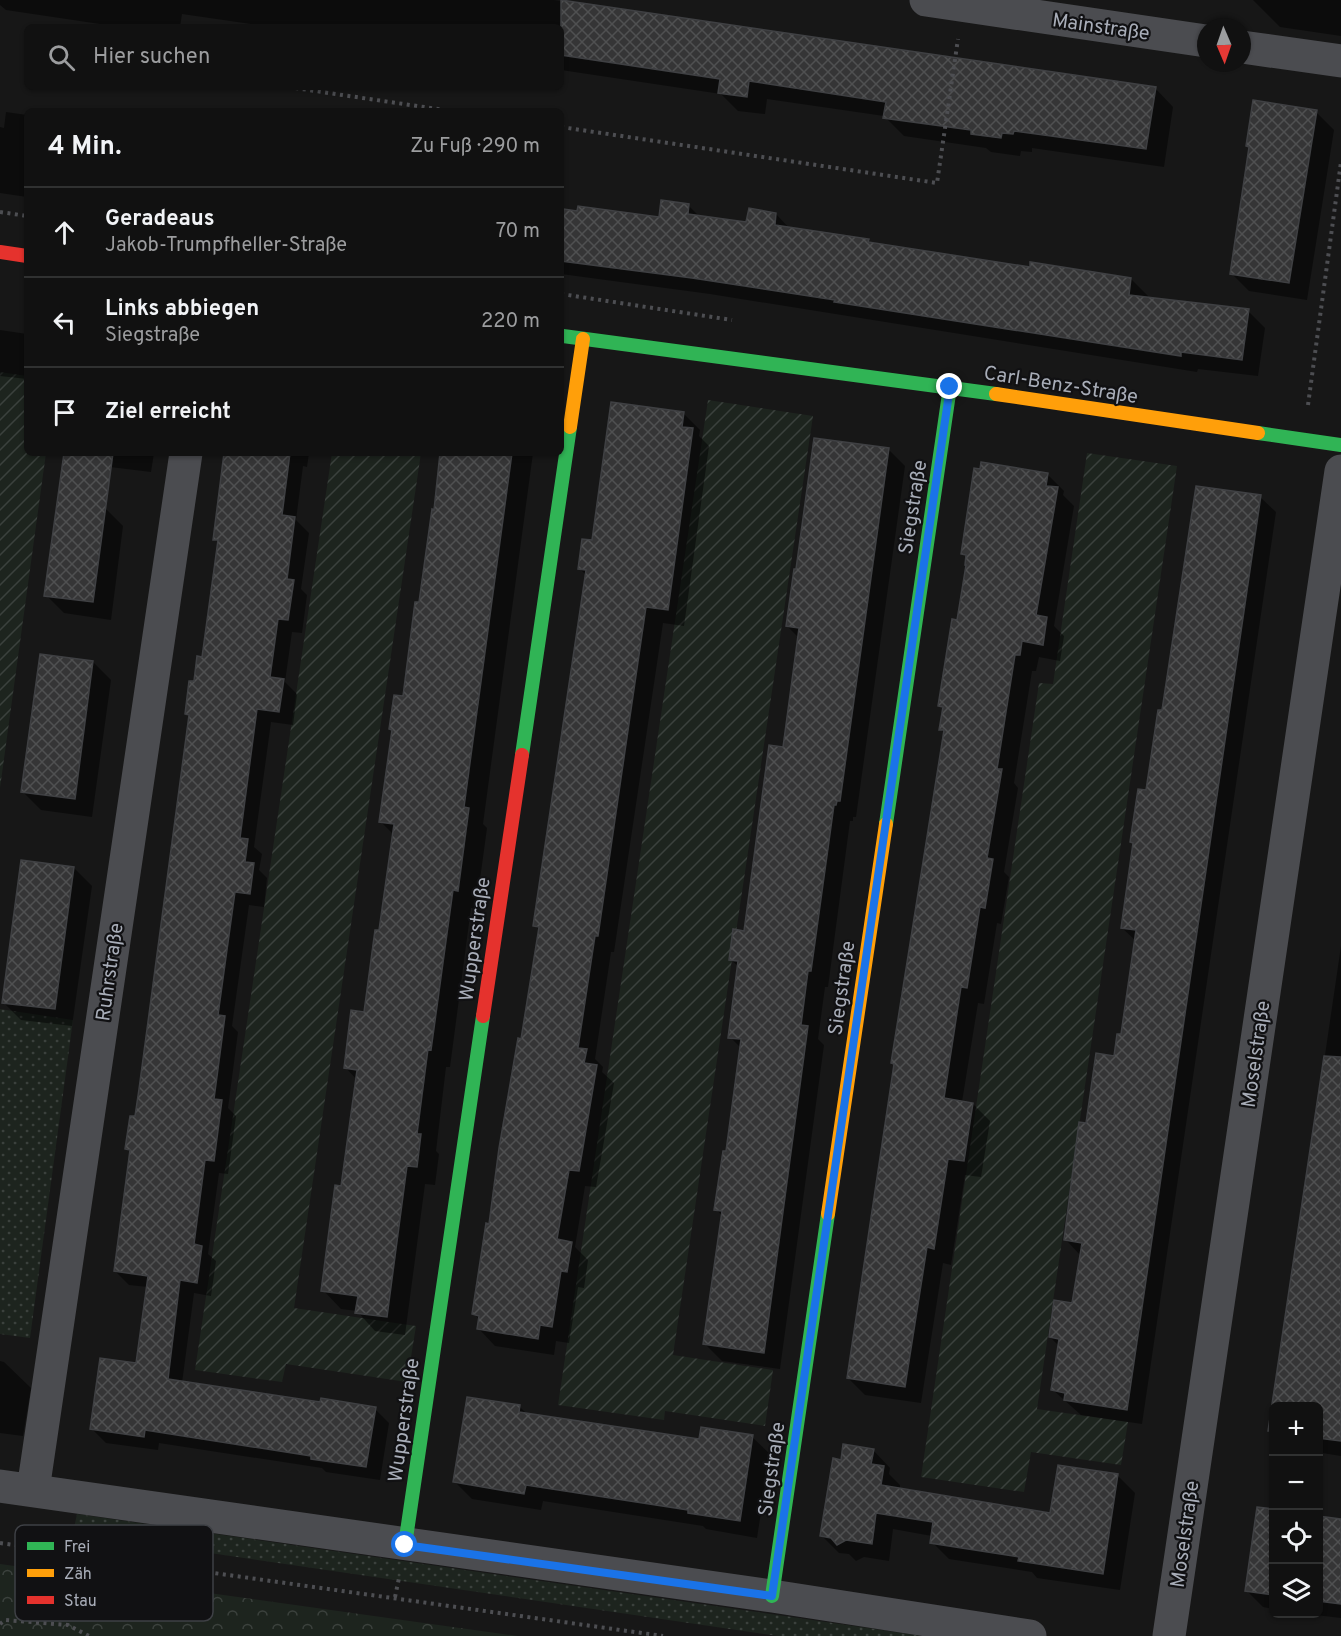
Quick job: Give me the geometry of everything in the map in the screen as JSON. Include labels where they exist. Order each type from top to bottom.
[{"type":"street","name":"Mainstraße","points":[[926,0],[1197,40]]},
{"type":"street","points":[[1251,47],[1341,61]]},
{"type":"street","points":[[0,252],[24,256]]},
{"type":"street","name":"Carl-Benz-Straße","points":[[564,336],[950,387],[1341,445]]},
{"type":"street","name":"Wupperstraße","points":[[405,1545],[583,339]]},
{"type":"street","name":"Siegstraße","points":[[772,1596],[950,387]]},
{"type":"street","name":"Ruhrstraße","points":[[33,1490],[186,456]]},
{"type":"street","name":"Moselstraße","points":[[1169,1636],[1341,471]]},
{"type":"street","points":[[0,1486],[772,1596],[1030,1636]]},
{"type":"path","points":[[564,127],[937,183],[963,6]]},
{"type":"path","points":[[308,90],[431,108]]},
{"type":"path","points":[[1308,404],[1341,162]]},
{"type":"path","points":[[0,212],[24,216]]},
{"type":"path","points":[[0,1543],[15,1545]]},
{"type":"path","points":[[213,1573],[663,1636]]},
{"type":"path","points":[[0,1624],[5,1620],[15,1621]]},
{"type":"path","points":[[21,1621],[68,1624],[89,1636]]},
{"type":"green space","points":[[0,372],[24,376],[24,456],[46,456],[0,788]]},
{"type":"green space","points":[[708,400],[813,416],[673,1355],[773,1370],[765,1426],[665,1411],[664,1420],[558,1405]]},
{"type":"green space","points":[[1087,453],[1177,466],[1037,1409],[1128,1422],[1121,1465],[1031,1452],[1024,1492],[921,1477],[1039,683],[1053,684]]},
{"type":"green space","points":[[332,456],[421,456],[294,1308],[416,1326],[407,1382],[286,1364],[282,1382],[195,1370]]},
{"type":"green space","points":[[0,1009],[73,1020],[30,1338],[0,1334]]},
{"type":"green space","points":[[77,1514],[153,1525],[75,1525]]},
{"type":"green space","points":[[213,1534],[923,1636],[778,1636],[213,1553]]},
{"type":"green space","points":[[0,1564],[15,1566],[15,1621],[213,1621],[213,1594],[518,1636],[0,1636]]},
{"type":"building","points":[[561,0],[1156,87],[1146,149],[1014,131],[1013,134],[1002,133],[1001,138],[971,134],[971,130],[883,118],[886,102],[749,81],[747,97],[718,93],[720,79],[564,55],[564,24],[561,24]]},
{"type":"building","points":[[1253,100],[1317,110],[1289,283],[1230,274],[1249,147],[1246,146]]},
{"type":"building","points":[[661,200],[689,204],[688,214],[746,222],[749,208],[776,213],[775,225],[1030,267],[1030,262],[1131,278],[1129,295],[1249,309],[1242,360],[1181,352],[1181,356],[692,278],[564,261],[564,209],[577,211],[578,206],[659,217]]},
{"type":"building","points":[[611,402],[684,412],[682,427],[693,428],[668,610],[646,607],[598,936],[595,936],[578,1048],[587,1049],[584,1063],[597,1065],[579,1171],[569,1170],[557,1239],[572,1242],[567,1272],[561,1271],[552,1327],[540,1325],[538,1339],[477,1329],[479,1316],[472,1314],[539,927],[533,926],[586,570],[578,569],[582,539],[592,540]]},
{"type":"building","points":[[814,438],[889,448],[840,801],[834,805],[811,971],[808,971],[801,1025],[808,1026],[764,1353],[703,1344],[722,1211],[714,1210],[723,1151],[726,1151],[741,1039],[728,1038],[738,961],[729,960],[733,929],[744,931],[769,745],[783,747],[799,628],[786,626]]},
{"type":"building","points":[[64,456],[113,456],[93,602],[44,596]]},
{"type":"building","points":[[224,456],[290,456],[282,515],[295,517],[287,579],[294,580],[288,620],[278,619],[270,677],[284,679],[279,712],[257,709],[240,838],[248,839],[245,862],[254,863],[250,894],[235,892],[218,1015],[225,1016],[214,1099],[222,1100],[214,1161],[205,1160],[194,1244],[202,1246],[197,1283],[180,1280],[168,1379],[320,1402],[321,1398],[376,1407],[366,1467],[145,1430],[144,1437],[90,1429],[100,1358],[136,1363],[148,1276],[114,1271],[130,1150],[125,1149],[130,1116],[135,1116],[139,1089],[189,715],[185,714],[189,681],[194,681],[197,656],[202,657],[218,540],[213,540]]},
{"type":"building","points":[[440,456],[512,456],[464,807],[469,808],[458,891],[453,890],[431,1050],[428,1049],[417,1134],[421,1134],[417,1167],[407,1166],[387,1317],[355,1313],[358,1296],[321,1291],[335,1185],[341,1186],[357,1070],[344,1068],[351,1010],[364,1012],[375,930],[379,930],[394,824],[379,822],[392,730],[389,729],[394,695],[403,696],[415,602],[419,602],[432,509],[434,510]]},
{"type":"building","points":[[981,462],[1048,473],[1046,486],[1058,487],[1036,615],[1047,617],[1043,645],[1022,641],[1020,655],[1015,655],[997,769],[1002,769],[987,858],[993,859],[985,908],[980,907],[967,988],[961,987],[944,1098],[973,1103],[964,1161],[948,1159],[934,1249],[927,1247],[905,1387],[847,1378],[894,1064],[891,1063],[944,730],[939,730],[943,707],[938,706],[952,619],[957,620],[966,565],[966,555],[961,554],[974,468],[980,469]]},
{"type":"building","points":[[1196,486],[1261,495],[1127,1410],[1064,1400],[1065,1393],[1051,1390],[1059,1339],[1049,1337],[1054,1300],[1072,1303],[1082,1243],[1064,1240],[1079,1122],[1086,1123],[1096,1053],[1114,1056],[1117,1034],[1121,1034],[1136,930],[1121,928],[1133,843],[1130,842],[1138,789],[1146,790],[1158,710],[1162,710]]},
{"type":"building","points":[[40,654],[93,661],[75,799],[21,792]]},
{"type":"building","points":[[21,860],[74,867],[55,1009],[2,1003]]},
{"type":"building","points":[[1324,1056],[1341,1057],[1341,1441],[1323,1439],[1323,1402],[1272,1402]]},
{"type":"building","points":[[467,1397],[520,1405],[519,1412],[699,1439],[701,1427],[753,1435],[740,1521],[688,1513],[688,1510],[526,1485],[524,1494],[453,1482]]},
{"type":"building","points":[[843,1444],[874,1449],[871,1464],[884,1466],[881,1485],[1050,1513],[1058,1465],[1118,1474],[1103,1574],[1018,1561],[1019,1557],[930,1543],[933,1522],[876,1513],[872,1544],[846,1540],[837,1545],[831,1538],[820,1536],[833,1458],[841,1460]]},
{"type":"building","points":[[1257,1507],[1269,1508],[1269,1594],[1245,1591]]},
{"type":"building","points":[[1323,1517],[1341,1519],[1341,1604],[1323,1602]]},
{"type":"traffic: fast","points":[[564,336],[996,394]]},
{"type":"traffic: fast","points":[[886,824],[950,387]]},
{"type":"traffic: fast","points":[[522,755],[570,427]]},
{"type":"traffic: fast","points":[[1258,433],[1341,445]]},
{"type":"traffic: fast","points":[[405,1545],[483,1016]]},
{"type":"traffic: fast","points":[[772,1596],[828,1214]]},
{"type":"traffic: slow","points":[[570,427],[583,339]]},
{"type":"traffic: slow","points":[[996,394],[1258,433]]},
{"type":"traffic: slow","points":[[828,1214],[886,824]]},
{"type":"traffic: jam","points":[[0,252],[24,256]]},
{"type":"traffic: jam","points":[[483,1016],[522,755]]},
{"type":"route","points":[[405,1545],[772,1596],[950,387]]}]
